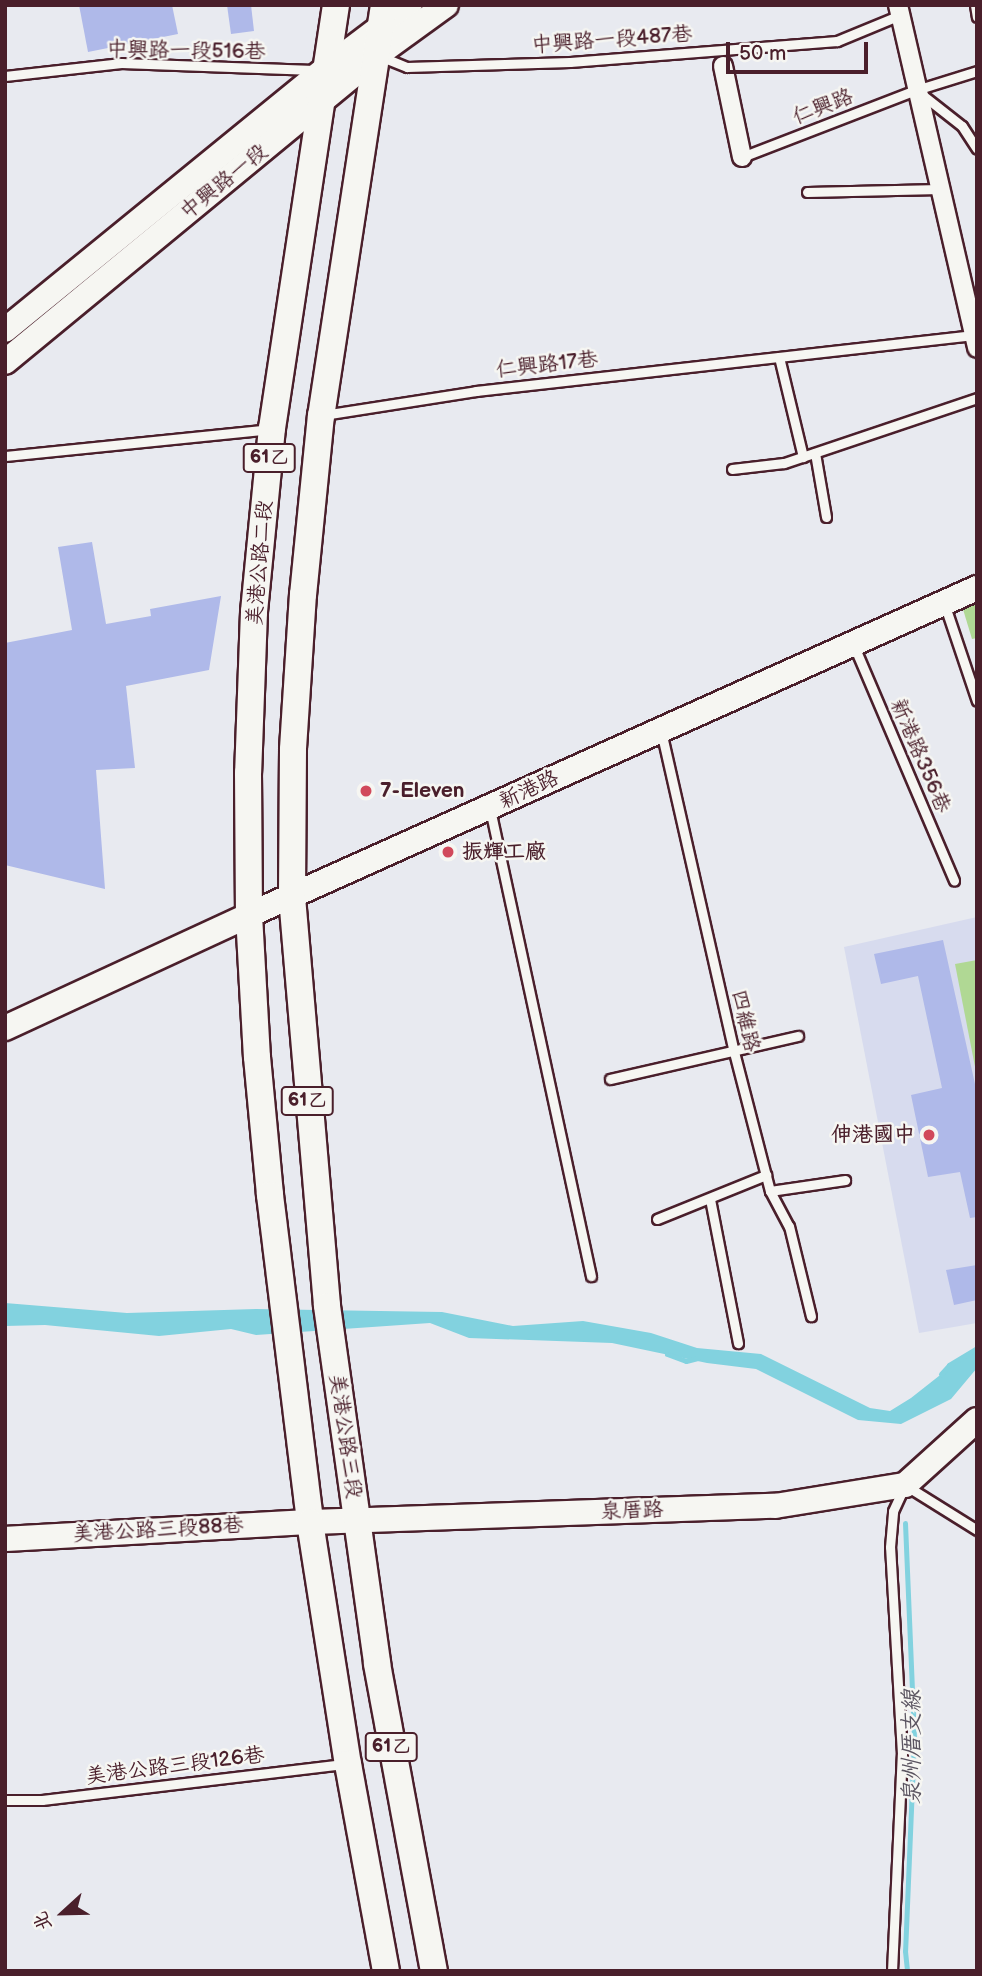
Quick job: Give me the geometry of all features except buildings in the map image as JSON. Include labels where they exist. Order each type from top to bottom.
[{"type":"main road","name":"美港公路二段","points":[[249,915],[248,773],[254,612],[272,428],[336,5]]},
{"type":"main road","name":"61乙","points":[[292,897],[293,750],[303,594],[321,415],[382,16]]},
{"type":"main road","name":"美港公路三段","points":[[292,897],[329,1318],[377,1664],[434,1971]]},
{"type":"main road","name":"61乙","points":[[249,915],[257,1057],[310,1522],[348,1763],[386,1971]]},
{"type":"street","name":"中興路一段","points":[[5,330],[325,69],[382,16],[410,5]]},
{"type":"street","name":"中興路一段","points":[[5,362],[377,55],[446,5]]},
{"type":"street","points":[[899,10],[975,342]]},
{"type":"street","points":[[723,66],[742,157]]},
{"type":"street","name":"新港路","points":[[5,1028],[249,915],[977,589]]},
{"type":"street","points":[[905,1485],[977,1420]]},
{"type":"street","name":"泉厝路","points":[[310,1522],[775,1506],[905,1485]]},
{"type":"street","name":"美港公路三段88巷","points":[[5,1539],[310,1522]]},
{"type":"lane","points":[[975,5],[977,17]]},
{"type":"lane","name":"中興路一段487巷","points":[[377,55],[407,67],[570,62],[837,41],[899,10]]},
{"type":"lane","points":[[325,69],[377,55]]},
{"type":"lane","name":"中興路一段516巷","points":[[5,76],[121,63],[283,71],[325,69]]},
{"type":"lane","name":"仁興路","points":[[742,157],[916,90],[977,71]]},
{"type":"lane","points":[[916,90],[962,126],[977,149]]},
{"type":"lane","points":[[807,192],[940,189]]},
{"type":"lane","name":"仁興路17巷","points":[[321,415],[476,390],[779,357],[975,342]]},
{"type":"lane","points":[[779,357],[803,457]]},
{"type":"lane","points":[[732,469],[784,463],[977,398]]},
{"type":"lane","points":[[5,456],[272,428]]},
{"type":"lane","points":[[815,453],[827,517]]},
{"type":"lane","points":[[944,604],[977,701]]},
{"type":"lane","name":"新港路356巷","points":[[853,644],[954,881]]},
{"type":"lane","name":"四維路","points":[[661,730],[734,1052],[770,1191],[789,1226],[811,1316]]},
{"type":"lane","points":[[489,808],[591,1276]]},
{"type":"lane","points":[[610,1079],[798,1036]]},
{"type":"lane","points":[[657,1219],[766,1175]]},
{"type":"lane","points":[[770,1191],[845,1180]]},
{"type":"lane","points":[[710,1199],[738,1343]]},
{"type":"lane","points":[[892,1971],[902,1754],[890,1547],[893,1511],[905,1485],[977,1530]]},
{"type":"lane","name":"美港公路三段126巷","points":[[5,1800],[42,1800],[348,1763]]},
{"type":"shaded area","name":"伸港國中","points":[[977,917],[977,1323],[919,1333],[844,947]]},
{"type":"green space","points":[[977,601],[977,638],[972,639],[962,606]]},
{"type":"green space","points":[[977,960],[977,1077],[955,964]]},
{"type":"water","points":[[5,1303],[127,1313],[256,1309],[442,1312],[513,1326],[583,1321],[651,1333],[697,1348],[761,1354],[870,1408],[890,1411],[911,1398],[977,1346],[977,1368],[951,1399],[901,1424],[858,1420],[756,1369],[707,1363],[612,1343],[469,1338],[430,1323],[256,1335],[231,1329],[159,1336],[45,1325],[5,1326]]},
{"type":"waterway","points":[[941,1374],[949,1365],[977,1348]]},
{"type":"waterway","points":[[667,1354],[686,1361],[698,1358]]},
{"type":"waterway","name":"泉州厝支線","points":[[905,1523],[914,1738],[905,1951],[907,1971]]},
{"type":"place","name":"7-Eleven","points":[[366,791]]},
{"type":"place","name":"振輝工廠","points":[[448,852]]},
{"type":"place","name":"伸港國中","points":[[929,1135]]}]
